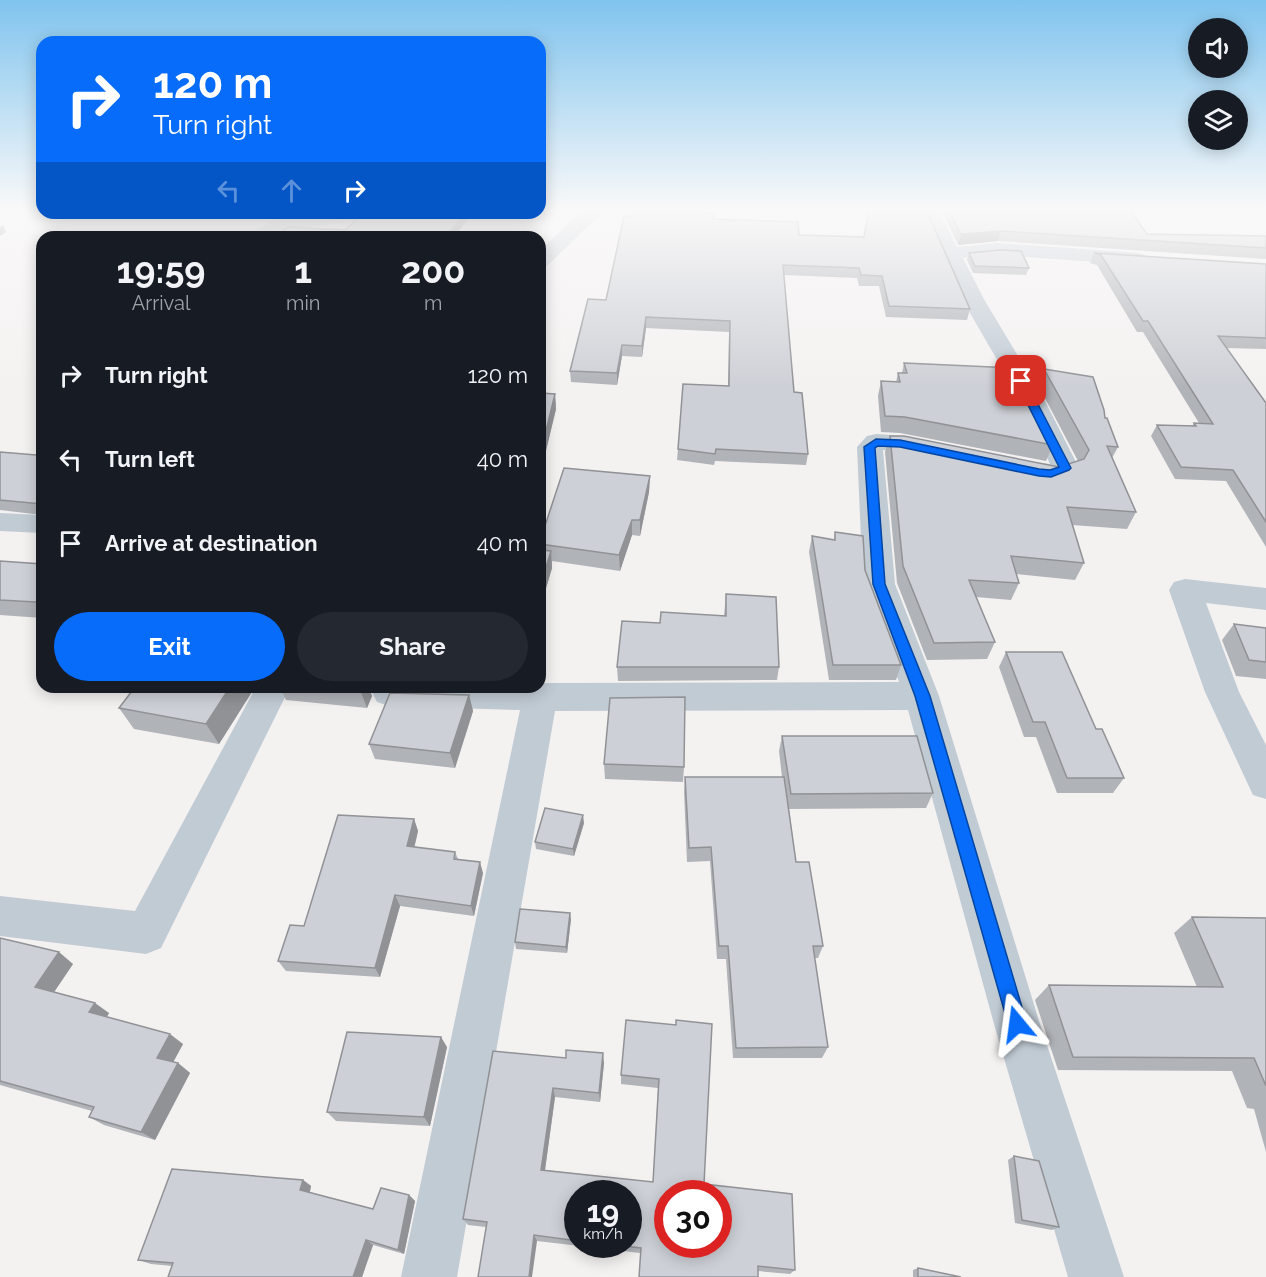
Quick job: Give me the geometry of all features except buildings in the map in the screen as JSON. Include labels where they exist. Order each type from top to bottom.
[{"type":"street","points":[[958,269],[974,301],[1033,400],[1065,468],[1051,474],[900,443],[876,442],[870,447],[879,584],[922,696],[1017,1024],[1096,1277]]},
{"type":"street","points":[[0,522],[36,524]]},
{"type":"street","points":[[1266,598],[1185,590],[1222,692],[1266,783]]},
{"type":"street","points":[[0,915],[146,933],[270,693]]},
{"type":"street","points":[[419,693],[540,697],[922,696]]},
{"type":"street","points":[[429,1277],[540,697]]},
{"type":"route","points":[[1017,1024],[922,696],[879,584],[870,447],[876,442],[900,443],[1051,474],[1065,468],[1033,400],[1021,381]]}]
